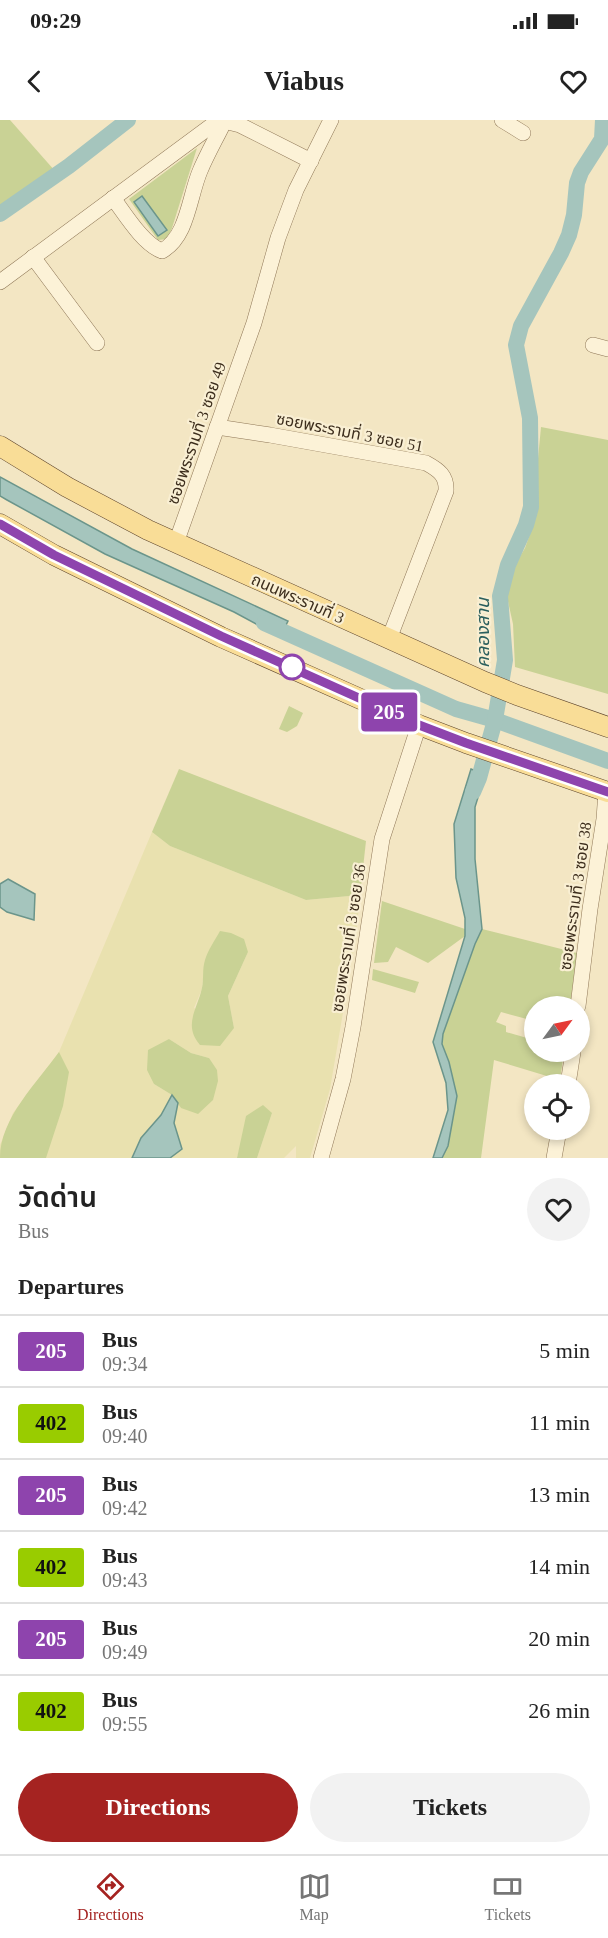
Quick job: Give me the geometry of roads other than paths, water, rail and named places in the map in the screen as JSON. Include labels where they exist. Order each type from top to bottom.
[{"type":"main road","name":"ถนนพระรามที่ 3","points":[[0,446],[67,487],[176,543],[485,682],[608,727]]},
{"type":"main road","points":[[0,524],[54,555],[211,632],[419,725],[607,792]]},
{"type":"street","name":"ซอยพระรามที่ 3 ซอย 49","points":[[176,543],[249,335],[278,238],[296,190],[331,120]]},
{"type":"street","points":[[502,120],[523,133]]},
{"type":"street","points":[[113,198],[145,239],[155,248],[162,250],[171,246],[182,226],[200,172],[224,121]]},
{"type":"street","points":[[0,282],[215,123],[224,121],[240,125],[310,161]]},
{"type":"street","name":"ซอยพระรามที่ 3 ซอย 49","points":[[249,335],[259,331],[263,324],[288,237]]},
{"type":"street","points":[[33,257],[97,343]]},
{"type":"street","name":"ซอยพระรามที่ 3 ซอย 51","points":[[217,427],[426,464],[436,468],[444,476],[446,491],[389,639]]},
{"type":"street","name":"ซอยพระรามที่ 3 ซอย 36","points":[[321,1158],[343,1079],[353,1027],[382,839],[419,725]]},
{"type":"street","name":"ซอยพระรามที่ 3 ซอย 38","points":[[579,996],[607,792]]},
{"type":"street","points":[[554,1158],[557,1140]]},
{"type":"water","points":[[142,196],[167,230],[158,236],[134,202]]},
{"type":"water","points":[[0,477],[132,549],[288,621],[280,637],[234,612],[105,554],[0,496]]},
{"type":"water","points":[[471,769],[485,775],[475,807],[475,859],[482,929],[443,1034],[442,1044],[457,1096],[448,1146],[442,1158],[433,1158],[448,1110],[446,1083],[433,1042],[465,936],[465,918],[456,878],[454,824]]},
{"type":"water","points":[[8,879],[35,894],[34,920],[7,912],[0,907],[0,884]]},
{"type":"water","points":[[172,1095],[178,1103],[174,1123],[182,1149],[170,1158],[132,1158],[141,1138],[161,1115]]},
{"type":"waterway","points":[[0,214],[69,166],[128,120]]},
{"type":"waterway","name":"คลองสาน","points":[[473,792],[495,720],[505,660],[500,596],[508,565],[526,525],[531,507],[530,418],[516,345],[521,326],[569,235],[574,215],[577,183],[581,172],[602,139],[603,120]]},
{"type":"waterway","points":[[264,623],[456,709],[495,720],[608,761]]}]
